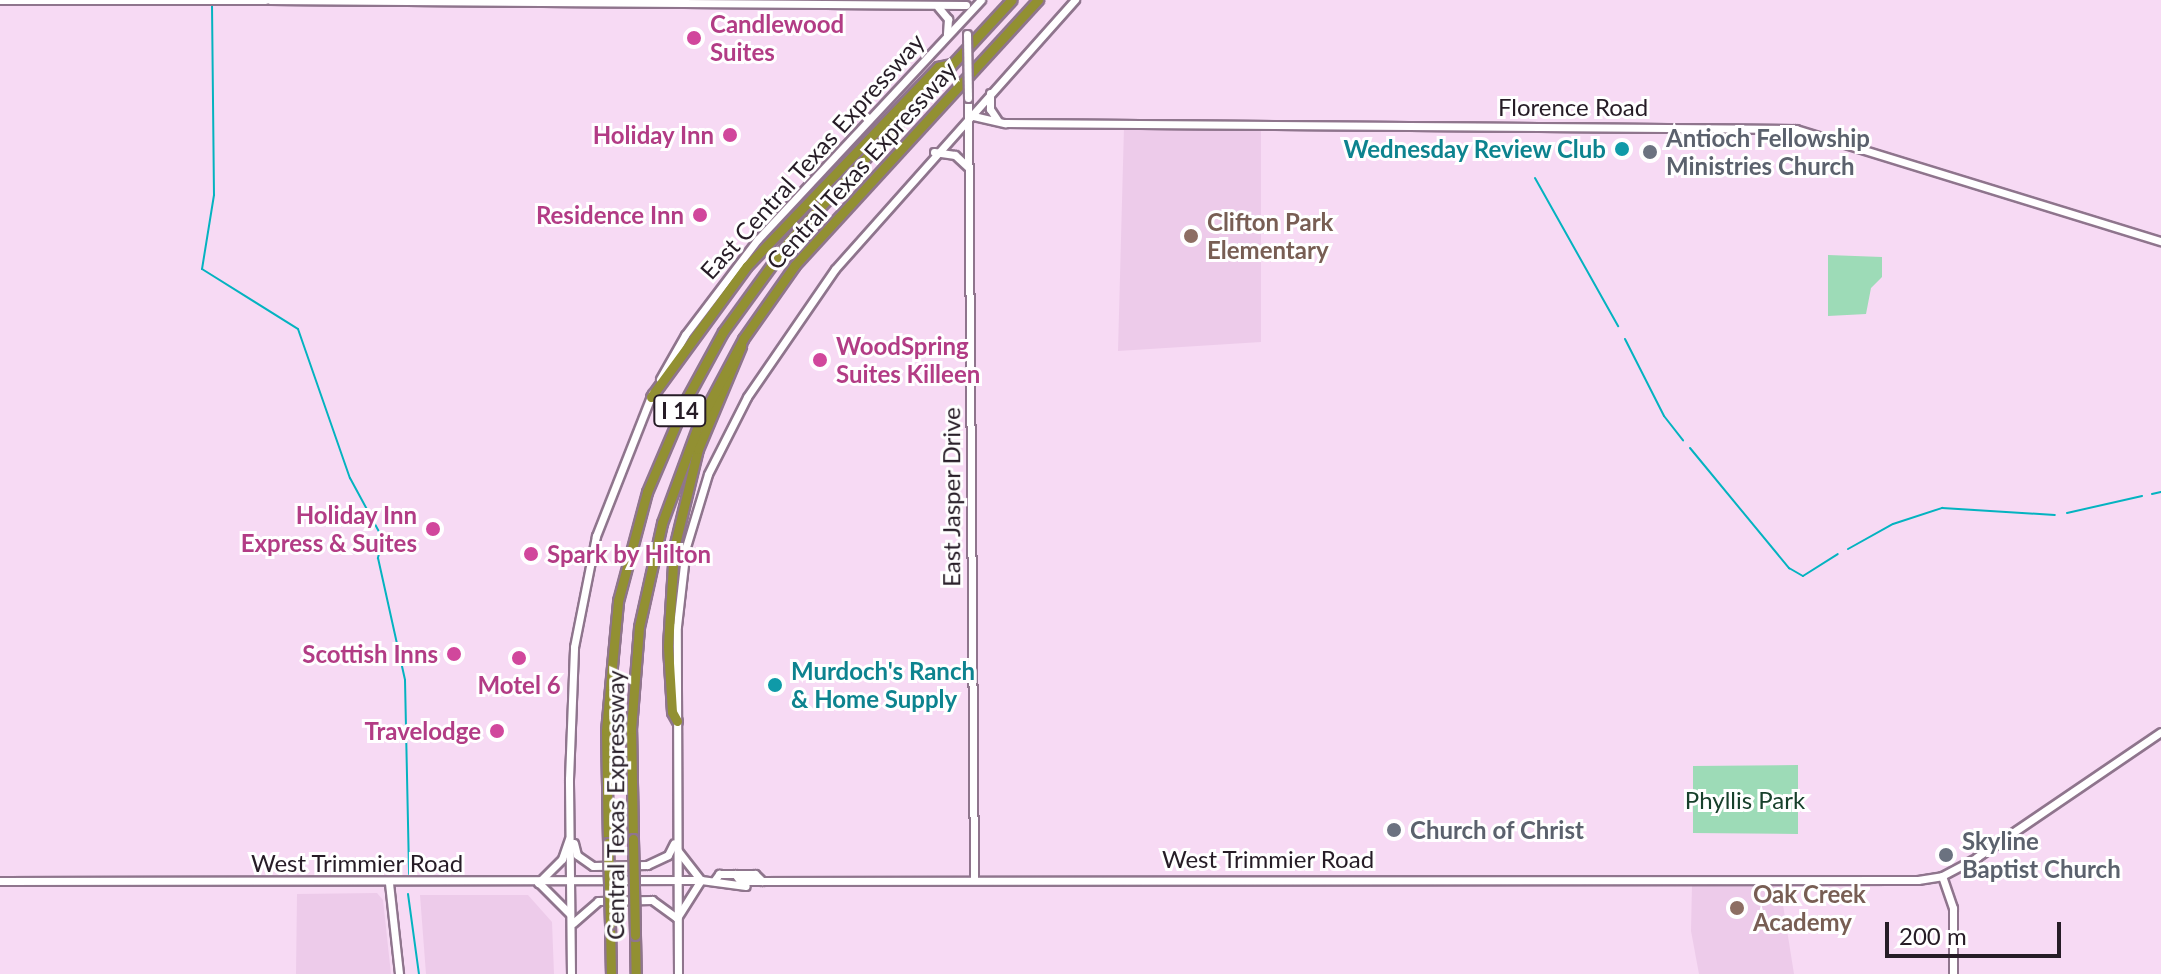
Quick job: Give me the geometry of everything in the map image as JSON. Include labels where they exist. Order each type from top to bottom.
[{"type":"highway","name":"Central Texas Expressway","points":[[609,974],[606,731],[618,601],[665,443],[701,371],[748,294],[1011,0]]},
{"type":"highway","name":"Central Texas Expressway","points":[[636,974],[632,706],[645,592],[677,476],[743,339],[833,219],[1038,0]]},
{"type":"highway","points":[[651,397],[747,266],[938,67],[951,64]]},
{"type":"highway","points":[[677,721],[672,712],[668,646],[674,548],[698,449],[739,359],[743,339]]},
{"type":"street","points":[[0,0],[936,5],[966,2]]},
{"type":"street","name":"East Central Texas Expressway","points":[[571,974],[571,688],[585,575],[610,493],[651,397],[685,335],[729,274],[981,0]]},
{"type":"street","points":[[678,974],[677,721],[684,557],[717,454],[747,397],[835,269],[934,152],[1075,0]]},
{"type":"street","name":"East Jasper Drive","points":[[966,2],[974,879]]},
{"type":"street","points":[[936,5],[948,19],[947,36]]},
{"type":"street","points":[[990,92],[990,109],[1000,123]]},
{"type":"street","name":"Florence Road","points":[[969,115],[1000,123],[1796,129],[2161,241]]},
{"type":"street","points":[[934,152],[955,155],[968,167]]},
{"type":"street","name":"West Trimmier Road","points":[[0,881],[571,883],[701,880],[714,881],[720,887],[762,881],[974,879],[1891,882],[1942,876],[2161,732]]},
{"type":"street","points":[[570,833],[577,855],[593,866],[658,861],[672,849],[676,834]]},
{"type":"street","points":[[570,833],[562,859],[538,883],[556,894],[572,920],[598,901],[652,900],[677,918]]},
{"type":"street","points":[[676,847],[701,880],[677,918]]},
{"type":"street","name":"West Trimmier Road","points":[[714,881],[719,874],[755,874],[762,881]]},
{"type":"street","points":[[1942,876],[1953,908],[1953,974]]},
{"type":"street","points":[[389,883],[399,974]]},
{"type":"shaded area","name":"Clifton Park Elementary","points":[[1124,127],[1261,131],[1261,342],[1118,351]]},
{"type":"shaded area","name":"Oak Creek Academy","points":[[1692,885],[1780,886],[1794,974],[1699,974],[1691,931]]},
{"type":"shaded area","points":[[377,893],[383,900],[391,974],[296,974],[297,894]]},
{"type":"shaded area","points":[[420,895],[528,895],[552,922],[554,974],[426,974]]},
{"type":"green space","points":[[1828,255],[1882,257],[1882,277],[1871,288],[1866,314],[1828,316]]},
{"type":"green space","name":"Phyllis Park","points":[[1798,765],[1798,834],[1693,833],[1693,766]]},
{"type":"waterway","points":[[212,5],[214,195],[202,269],[298,329],[350,478],[383,539],[378,558],[405,680],[409,874]]},
{"type":"waterway","points":[[1535,178],[1618,326]]},
{"type":"waterway","points":[[1625,339],[1664,416],[1683,440]]},
{"type":"waterway","points":[[1690,448],[1789,568],[1803,576],[1838,554]]},
{"type":"waterway","points":[[2152,494],[2161,492]]},
{"type":"waterway","points":[[2067,513],[2142,496]]},
{"type":"waterway","points":[[1848,549],[1893,524],[1942,508],[2055,515]]},
{"type":"waterway","points":[[408,894],[419,974]]},
{"type":"place","name":"Candlewood Suites","points":[[694,38]]},
{"type":"place","name":"Holiday Inn","points":[[730,135]]},
{"type":"place","name":"Wednesday Review Club","points":[[1622,149]]},
{"type":"place","name":"Antioch Fellowship Ministries Church","points":[[1650,152]]},
{"type":"place","name":"Residence Inn","points":[[700,215]]},
{"type":"place","name":"Clifton Park Elementary","points":[[1191,236]]},
{"type":"place","name":"WoodSpring Suites Killeen","points":[[820,360]]},
{"type":"place","name":"Holiday Inn Express & Suites","points":[[433,529]]},
{"type":"place","name":"Spark by Hilton","points":[[531,554]]},
{"type":"place","name":"Scottish Inns","points":[[454,654]]},
{"type":"place","name":"Motel 6","points":[[519,658]]},
{"type":"place","name":"Murdoch's Ranch & Home Supply","points":[[775,685]]},
{"type":"place","name":"Travelodge","points":[[497,731]]},
{"type":"place","name":"Church of Christ","points":[[1394,830]]},
{"type":"place","name":"Skyline Baptist Church","points":[[1946,855]]},
{"type":"place","name":"Oak Creek Academy","points":[[1737,908]]}]
